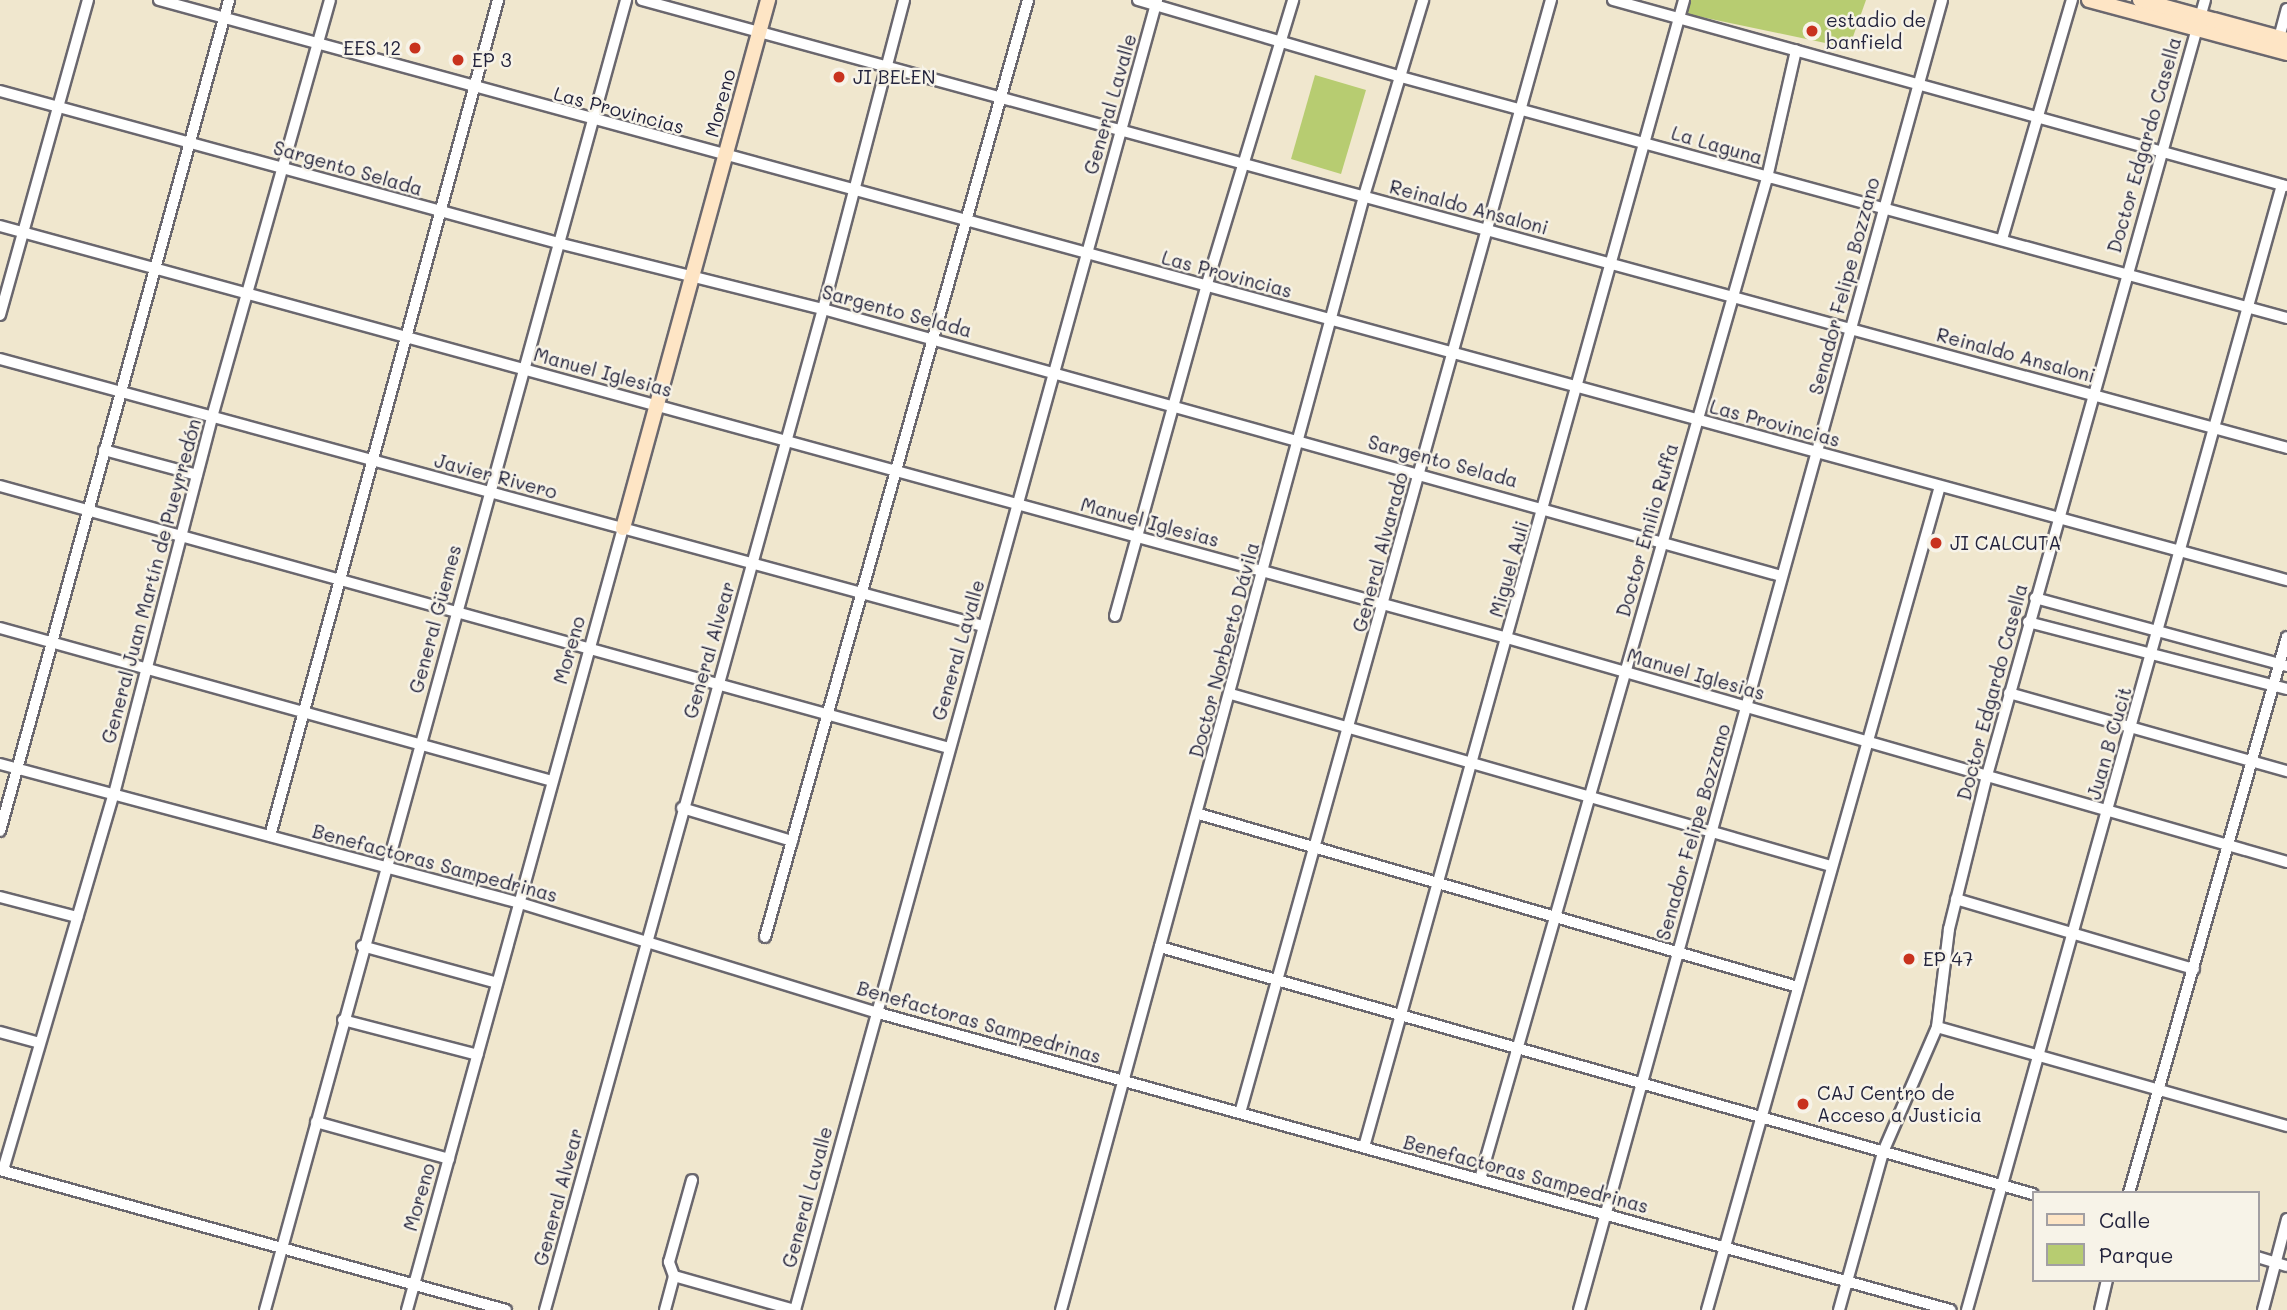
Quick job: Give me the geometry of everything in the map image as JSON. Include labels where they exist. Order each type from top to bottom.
[{"type":"street","points":[[0,314],[88,0]]},
{"type":"street","name":"Las Provincias","points":[[159,0],[2287,580]]},
{"type":"street","points":[[0,831],[153,267],[229,0]]},
{"type":"street","name":"General Juan Martín de Pueyrredón","points":[[2,1170],[114,794],[212,416],[330,0]]},
{"type":"street","points":[[270,836],[498,0]]},
{"type":"street","name":"General Güemes","points":[[265,1310],[383,866],[626,0]]},
{"type":"street","name":"Reinaldo Ansaloni","points":[[642,0],[2287,448]]},
{"type":"street","name":"Moreno","points":[[407,1310],[768,0]]},
{"type":"street","name":"General Alvear","points":[[545,1310],[682,808],[823,309],[904,0]]},
{"type":"street","points":[[765,937],[1028,0]]},
{"type":"street","name":"La Laguna","points":[[1138,0],[1156,2],[1401,77],[1767,178],[1884,205],[2125,275],[2287,318]]},
{"type":"street","points":[[1115,616],[1206,287],[1283,43],[1293,0]]},
{"type":"street","name":"Doctor Norberto Dávila","points":[[1060,1310],[1122,1080],[1199,814],[1364,196],[1423,0]]},
{"type":"street","name":"General Alvarado","points":[[1241,1113],[1452,354],[1523,109],[1551,0]]},
{"type":"street","points":[[1613,0],[2285,186]]},
{"type":"street","name":"Miguel Auli","points":[[1364,1147],[1470,763],[1546,508],[1684,0]]},
{"type":"street","name":"Senador Felipe Bozzano","points":[[1578,1310],[1942,0]]},
{"type":"street","points":[[2002,239],[2072,0]]},
{"type":"street","points":[[2089,0],[2283,39],[2287,9]]},
{"type":"street","points":[[2140,0],[2287,52]]},
{"type":"street","name":"Doctor Edgardo Casella","points":[[1839,1310],[1883,1152],[1937,1027],[1956,899],[1986,779],[2091,394],[2204,0]]},
{"type":"street","name":"General Lavalle","points":[[795,1310],[875,1012],[1156,2]]},
{"type":"street","name":"Doctor Emilio Ruffa","points":[[1480,1179],[1557,918],[1623,671],[1697,420],[1730,296],[1767,178],[1796,50]]},
{"type":"street","name":"Sargento Selada","points":[[0,91],[558,243],[823,309],[1546,508],[1661,544],[1781,576]]},
{"type":"street","name":"Juan B Cucit","points":[[1967,1310],[2248,308],[2285,186]]},
{"type":"street","name":"Manuel Iglesias","points":[[0,226],[1507,638],[1868,741],[1986,779],[2287,862]]},
{"type":"street","name":"Javier Rivero","points":[[0,359],[983,626]]},
{"type":"street","points":[[103,450],[197,475]]},
{"type":"street","points":[[0,486],[949,748]]},
{"type":"street","points":[[1707,1310],[1940,486]]},
{"type":"street","points":[[2035,598],[2283,665]]},
{"type":"street","points":[[2028,622],[2287,689]]},
{"type":"street","points":[[0,628],[552,781]]},
{"type":"street","points":[[2130,1191],[2273,685],[2283,665],[2287,637]]},
{"type":"street","points":[[2009,693],[2287,771]]},
{"type":"street","points":[[1231,694],[1831,866]]},
{"type":"street","name":"Benefactoras Sampedrinas","points":[[0,764],[520,903],[875,1012],[1950,1310]]},
{"type":"street","points":[[682,808],[792,841]]},
{"type":"street","points":[[1199,814],[1798,987]]},
{"type":"street","points":[[0,897],[77,918]]},
{"type":"street","points":[[1956,899],[2194,969]]},
{"type":"street","points":[[362,946],[497,983]]},
{"type":"street","points":[[1160,947],[2032,1194]]},
{"type":"street","points":[[343,1020],[478,1055]]},
{"type":"street","points":[[1937,1027],[2287,1126]]},
{"type":"street","points":[[0,1032],[40,1043]]},
{"type":"street","points":[[316,1122],[449,1159]]},
{"type":"street","points":[[2,1170],[506,1310]]},
{"type":"street","points":[[665,1310],[674,1276],[669,1262],[692,1180]]},
{"type":"street","points":[[2263,1310],[2287,1219]]},
{"type":"street","points":[[2259,1258],[2287,1266]]},
{"type":"street","points":[[674,1276],[795,1310]]},
{"type":"street","points":[[2100,1310],[2107,1282]]},
{"type":"green space","name":"estadio de banfield","points":[[1690,0],[1866,0],[1849,48],[1687,14]]},
{"type":"green space","points":[[1315,75],[1366,90],[1341,174],[1291,159]]},
{"type":"place","name":"estadio de banfield","points":[[1812,31]]},
{"type":"place","name":"EES 12","points":[[415,48]]},
{"type":"place","name":"EP 3","points":[[458,60]]},
{"type":"place","name":"JI BELEN","points":[[839,77]]},
{"type":"place","name":"JI CALCUTA","points":[[1936,543]]},
{"type":"place","name":"EP 47","points":[[1909,959]]},
{"type":"place","name":"CAJ Centro de Acceso a Justicia","points":[[1803,1104]]}]
